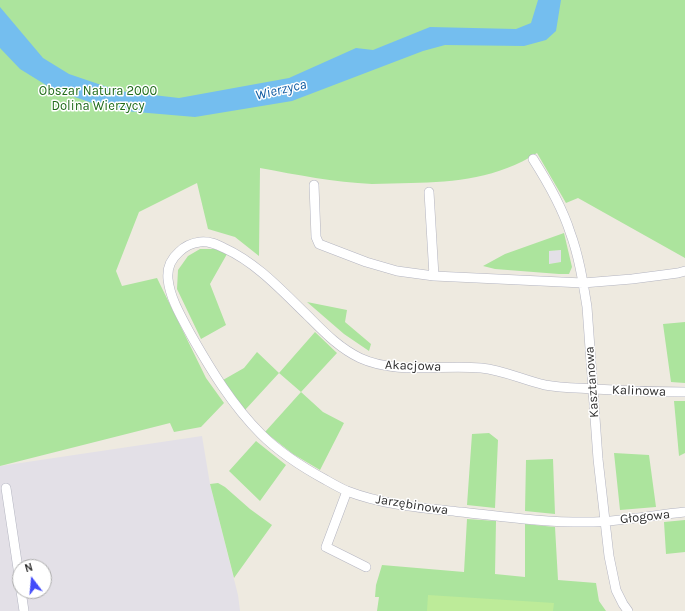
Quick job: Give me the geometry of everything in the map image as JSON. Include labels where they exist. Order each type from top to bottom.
[{"type":"street","name":"Kasztanowa","points":[[533,159],[547,180],[570,232],[583,283],[587,307],[592,388],[604,521],[616,590],[628,611]]},
{"type":"street","points":[[314,185],[316,237],[319,244],[366,262],[397,271],[434,276],[583,283],[632,279],[678,273],[685,270]]},
{"type":"street","points":[[429,192],[434,276]]},
{"type":"street","name":"Akacjowa","points":[[180,250],[188,245],[204,242],[213,243],[234,252],[251,263],[269,278],[333,341],[357,357],[374,363],[403,367],[485,368],[502,371],[546,385],[592,388]]},
{"type":"street","name":"Jarzębinowa","points":[[180,250],[169,267],[168,277],[170,290],[185,324],[207,363],[253,426],[290,459],[346,491],[392,504],[537,520],[604,521]]},
{"type":"street","name":"Kalinowa","points":[[592,388],[637,392],[685,392]]},
{"type":"street","points":[[6,488],[17,559]]},
{"type":"street","points":[[346,491],[326,547],[366,567]]},
{"type":"street","name":"Głogowa","points":[[604,521],[685,512]]},
{"type":"street","points":[[22,599],[24,611]]},
{"type":"shaded area","points":[[561,250],[561,262],[549,264],[548,251]]},
{"type":"shaded area","points":[[202,436],[210,484],[238,595],[240,611],[0,611],[0,466]]},
{"type":"green space","name":"Obszar Natura 2000 Dolina Wierzycy","points":[[0,0],[685,0],[685,258],[578,198],[566,203],[537,153],[507,168],[492,173],[460,180],[428,182],[372,184],[344,182],[260,168],[259,256],[235,237],[208,229],[197,183],[139,212],[116,271],[122,286],[157,278],[206,378],[224,403],[201,427],[174,432],[170,423],[0,466]]},
{"type":"green space","points":[[564,233],[572,267],[569,274],[559,274],[495,269],[483,266],[505,254]],"holes":[[[561,250],[561,262],[549,264],[549,251]]]},
{"type":"green space","points":[[200,249],[215,249],[227,254],[210,284],[226,325],[201,339],[177,289],[178,270],[188,256]]},
{"type":"green space","points":[[307,302],[347,310],[345,322],[371,344],[369,351],[344,334]]},
{"type":"green space","points":[[685,322],[685,383],[671,382],[663,324]]},
{"type":"green space","points":[[315,332],[337,353],[301,392],[279,373]]},
{"type":"green space","points":[[257,352],[279,373],[245,410],[223,380],[244,368]]},
{"type":"green space","points":[[301,392],[323,412],[344,423],[320,470],[293,454],[265,432]]},
{"type":"green space","points":[[674,401],[685,401],[685,453],[679,456]]},
{"type":"green space","points":[[489,433],[498,440],[495,508],[467,505],[472,434]]},
{"type":"green space","points":[[256,441],[286,465],[260,501],[229,471]]},
{"type":"green space","points":[[614,453],[649,455],[656,507],[620,510]]},
{"type":"green space","points":[[553,459],[555,514],[525,511],[526,460]]},
{"type":"green space","points":[[218,483],[272,525],[234,578],[210,484]]},
{"type":"green space","points":[[467,519],[496,521],[495,574],[525,577],[525,524],[555,527],[558,580],[596,583],[599,601],[606,611],[377,611],[379,597],[375,597],[376,585],[382,565],[464,572]]},
{"type":"green space","points":[[685,520],[685,552],[666,554],[664,522]]},
{"type":"green space","points":[[428,595],[554,603],[553,611],[427,611]]},
{"type":"water","name":"Wierzyca","points":[[538,0],[561,0],[556,31],[546,40],[524,46],[445,45],[423,51],[292,101],[195,117],[113,110],[54,90],[20,69],[0,48],[0,7],[43,58],[69,74],[119,91],[179,98],[289,78],[356,48],[373,50],[430,27],[516,29],[531,23]]}]
